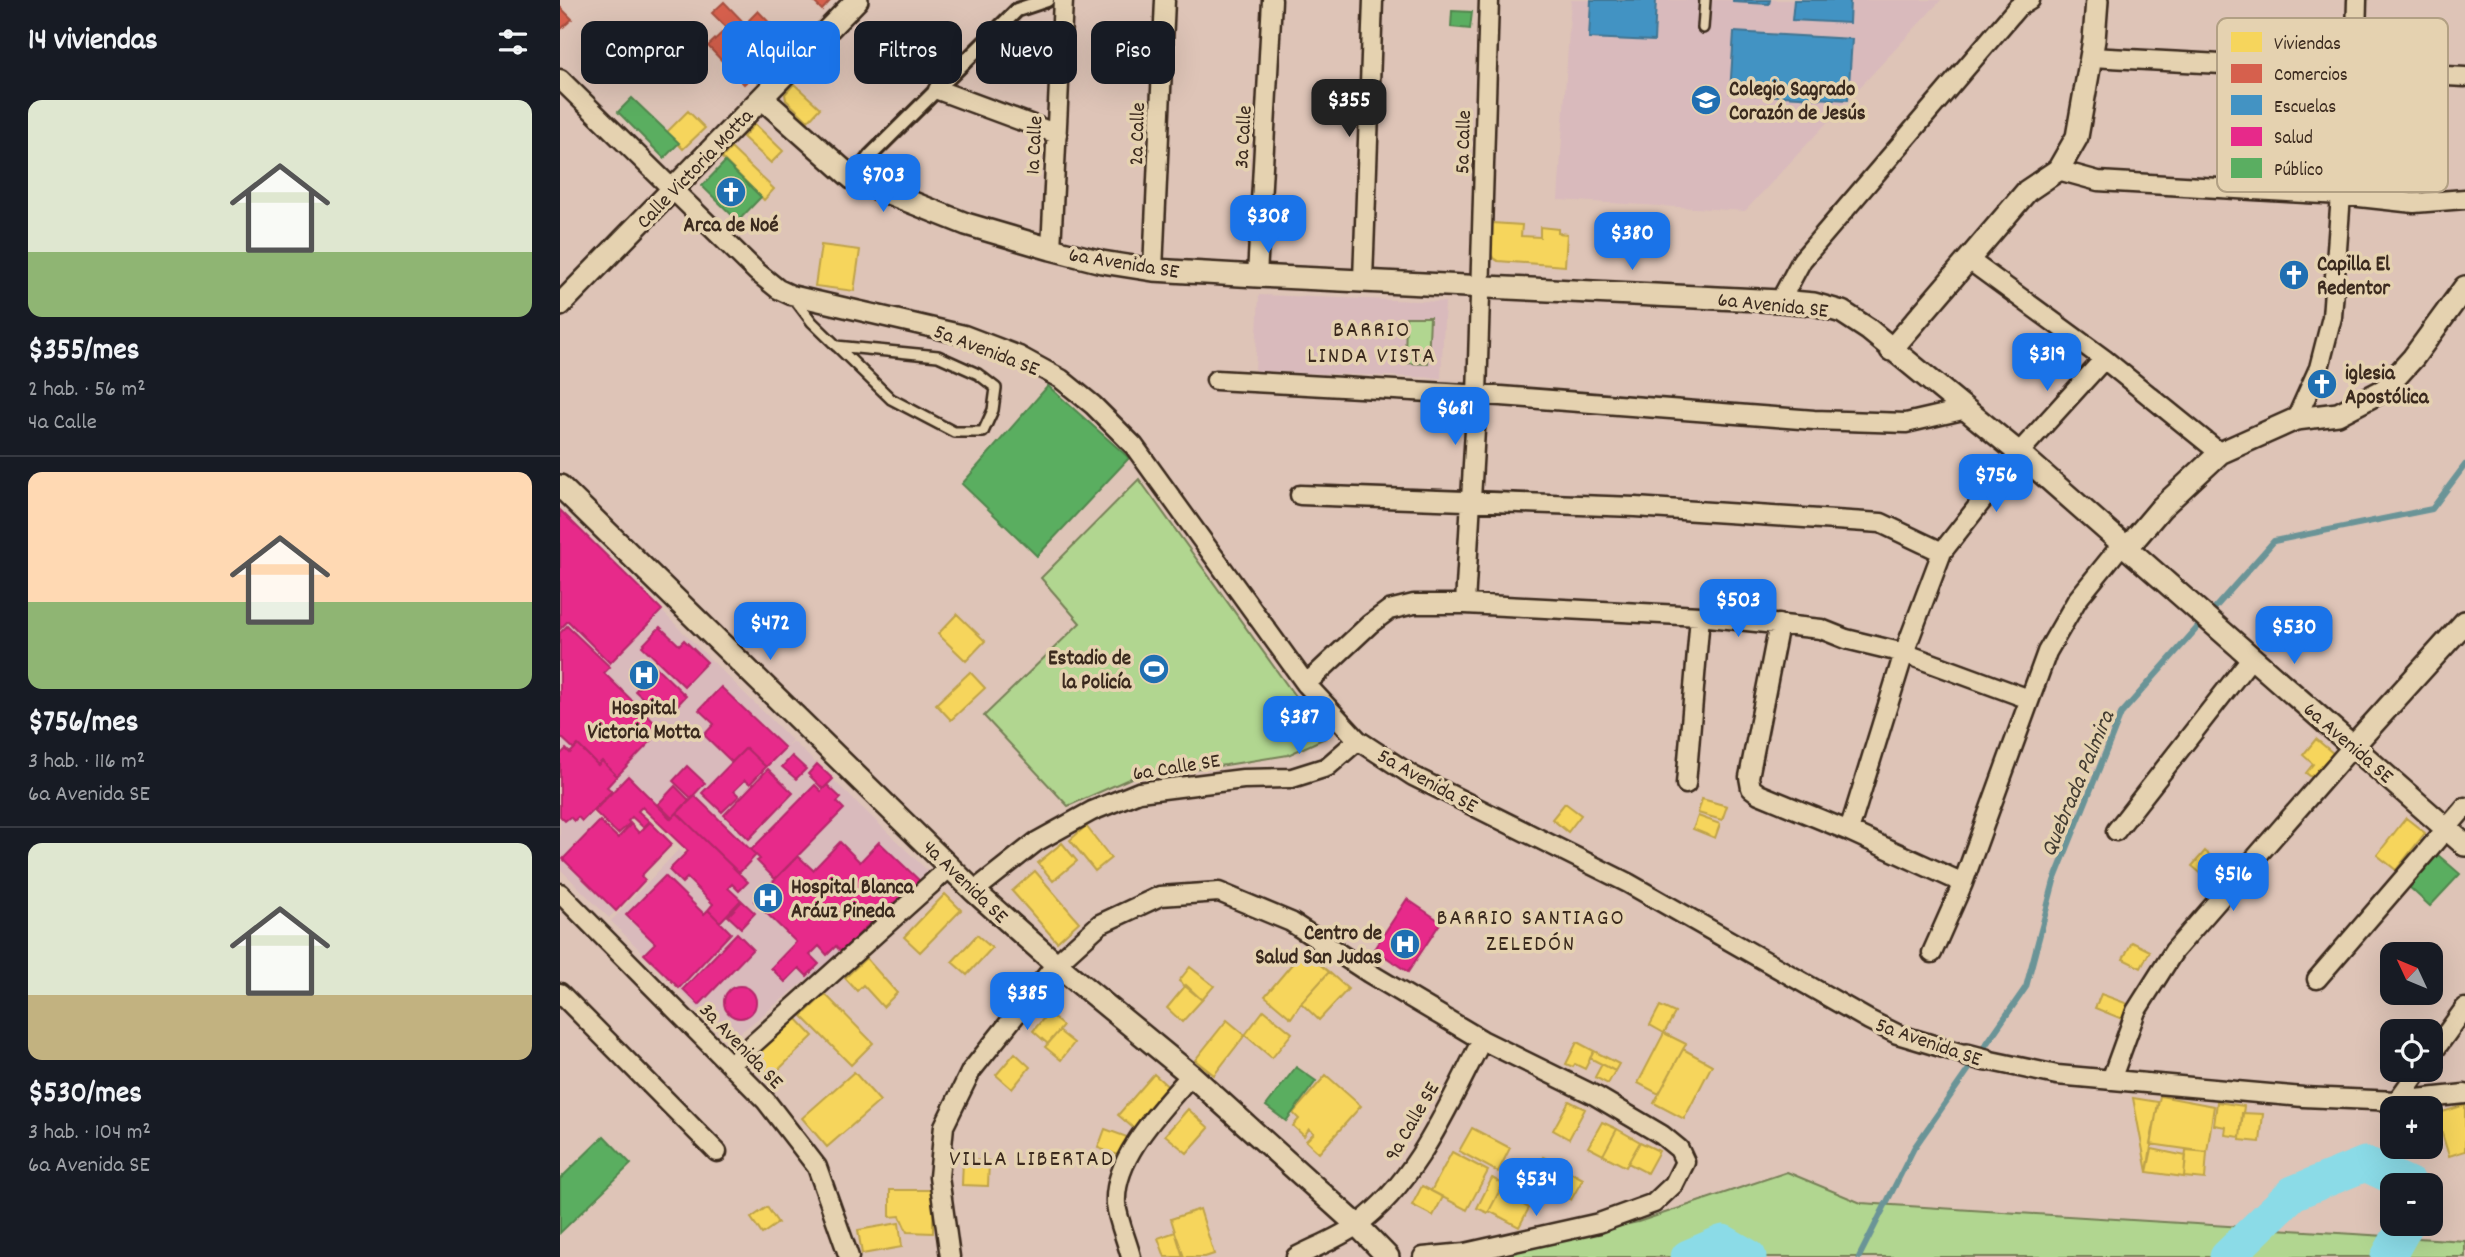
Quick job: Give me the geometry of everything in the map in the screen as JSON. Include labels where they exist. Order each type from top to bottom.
[{"type":"street","name":"Calle Victoria Motta","points":[[560,305],[857,0]]},
{"type":"street","points":[[853,179],[870,156],[1017,10],[1047,0]]},
{"type":"street","name":"1a Calle","points":[[1051,249],[1063,0]]},
{"type":"street","name":"2a Calle","points":[[1153,270],[1165,0]]},
{"type":"street","name":"3a Calle","points":[[1257,276],[1272,0]]},
{"type":"street","points":[[1363,280],[1373,0]]},
{"type":"street","name":"5a Calle","points":[[1465,604],[1477,395],[1489,0]]},
{"type":"street","points":[[1780,301],[1802,260],[2017,8],[2031,0]]},
{"type":"street","points":[[1891,350],[2027,191],[2058,170],[2077,137],[2091,57],[2097,0]]},
{"type":"street","points":[[2356,18],[2357,0]]},
{"type":"street","points":[[2091,57],[2217,64]]},
{"type":"street","name":"5a Avenida SE","points":[[560,79],[757,272],[778,289],[791,295],[964,335],[1019,356],[1061,379],[1093,405],[1134,446],[1306,684],[1358,740],[1413,775],[1628,883],[1897,1034],[1976,1058],[2057,1075],[2303,1097],[2380,1100]]},
{"type":"street","points":[[938,90],[1057,134]]},
{"type":"street","name":"6a Avenida SE","points":[[762,98],[853,179],[966,224],[1102,262],[1153,270],[1257,276],[1780,301],[1814,304],[1842,312],[1868,329],[2019,453],[2465,845]]},
{"type":"street","points":[[2058,170],[2098,181],[2217,188]]},
{"type":"street","points":[[2289,192],[2414,203],[2465,199]]},
{"type":"street","points":[[2296,419],[2319,368],[2332,317],[2341,192]]},
{"type":"street","points":[[1969,260],[2104,359],[2220,453]]},
{"type":"street","points":[[1932,953],[1963,883],[2047,652],[2077,600],[2125,545],[2220,453],[2296,419],[2338,414],[2384,390],[2413,358],[2465,287]]},
{"type":"street","points":[[1849,831],[1904,653],[1942,552],[2019,453],[2104,359]]},
{"type":"street","points":[[1216,380],[1477,395],[1814,420],[1906,423],[1967,409]]},
{"type":"street","name":"4a Avenida SE","points":[[560,486],[974,891],[1056,964],[1191,1075],[1357,1225],[1388,1257]]},
{"type":"street","points":[[1300,495],[1635,507],[1881,523],[1942,552]]},
{"type":"street","points":[[1306,684],[1370,624],[1390,610],[1414,604],[1465,604],[1700,616],[1821,629],[1846,639],[1904,653],[2029,699]]},
{"type":"street","points":[[1686,784],[1700,616]]},
{"type":"street","points":[[2111,1080],[2136,1011],[2174,951],[2465,622]]},
{"type":"street","points":[[1779,624],[1749,777],[1751,788],[1759,794],[1963,883]]},
{"type":"street","points":[[2116,831],[2252,657]]},
{"type":"street","name":"6a Calle SE","points":[[974,891],[1036,842],[1092,811],[1139,792],[1244,779],[1292,778],[1327,767],[1358,740]]},
{"type":"street","points":[[2317,979],[2465,807]]},
{"type":"street","points":[[731,1064],[950,867]]},
{"type":"street","points":[[950,1257],[939,1177],[944,1126],[971,1071],[1056,964],[1100,924],[1160,896],[1219,891],[1291,922],[1369,973],[1482,1040],[1596,1096],[1662,1135],[1679,1149],[1685,1162],[1674,1184],[1654,1203],[1599,1223],[1465,1253],[1423,1257]]},
{"type":"street","name":"3a Avenida SE","points":[[560,893],[766,1101],[817,1167],[849,1257]]},
{"type":"street","points":[[560,993],[717,1152]]},
{"type":"street","points":[[2443,1038],[2465,1008]]},
{"type":"street","name":"9a Calle SE","points":[[1296,1257],[1357,1225],[1396,1188],[1412,1168],[1482,1040]]},
{"type":"street","points":[[1131,1257],[1116,1206],[1118,1178],[1149,1123],[1191,1075]]},
{"type":"street","name":"5a Avenida SE","points":[[2443,1096],[2465,1094]]},
{"type":"lane","points":[[1703,28],[1705,0]]},
{"type":"lane","points":[[791,295],[804,314],[836,346],[891,399],[954,432],[983,432],[993,410],[996,388],[978,374],[937,356],[836,346]]},
{"type":"shaded area","name":"Colegio Sagrado Corazón de Jesús","points":[[1571,0],[1941,0],[1745,211],[1558,200]]},
{"type":"shaded area","points":[[1259,295],[1445,302],[1441,378],[1255,371]]},
{"type":"shaded area","points":[[560,510],[792,740],[786,747],[793,741],[930,873],[883,921],[877,915],[841,952],[730,1041],[611,921],[679,849],[684,854],[688,851],[642,807],[638,811],[649,821],[643,827],[632,817],[628,821],[630,823],[618,834],[594,811],[628,776],[672,818],[628,775],[591,812],[617,837],[631,824],[640,832],[650,822],[672,844],[641,876],[645,880],[609,918],[560,869]]},
{"type":"green space","points":[[1406,317],[1430,317],[1428,364],[1405,363]]},
{"type":"green space","name":"Estadio de la Policía","points":[[1139,479],[1325,738],[1288,755],[1138,775],[1068,806],[984,716],[1080,623],[1041,578]]},
{"type":"green space","points":[[1787,1172],[1861,1203],[2465,1241],[2465,1257],[1471,1257],[1638,1222]]},
{"type":"building: Viviendas","points":[[794,84],[820,108],[808,121],[786,100],[785,94]]},
{"type":"building: Viviendas","points":[[688,111],[705,128],[683,149],[667,132]]},
{"type":"building: Viviendas","points":[[755,124],[783,151],[771,163],[743,137]]},
{"type":"building: Viviendas","points":[[731,148],[774,189],[764,200],[722,158]]},
{"type":"building: Viviendas","points":[[1492,223],[1522,225],[1521,236],[1540,237],[1540,227],[1558,229],[1558,233],[1567,234],[1565,266],[1498,261],[1490,252]]},
{"type":"building: Viviendas","points":[[821,245],[860,250],[854,291],[815,286]]},
{"type":"building: Viviendas","points":[[1046,396],[1090,434],[1056,474],[1012,435]]},
{"type":"building: Viviendas","points":[[1090,434],[1119,458],[1071,513],[1053,498],[1066,482],[1056,474]]},
{"type":"building: Viviendas","points":[[1020,441],[1066,482],[1053,498],[1065,508],[1053,521],[994,470]]},
{"type":"building: Viviendas","points":[[957,614],[985,641],[966,661],[938,634]]},
{"type":"building: Viviendas","points":[[970,672],[985,688],[951,720],[936,704]]},
{"type":"building: Viviendas","points":[[2316,739],[2334,754],[2314,779],[2306,773],[2313,764],[2303,755]]},
{"type":"building: Viviendas","points":[[1702,799],[1727,806],[1722,820],[1698,813]]},
{"type":"building: Viviendas","points":[[1565,803],[1581,815],[1568,832],[1552,819]]},
{"type":"building: Viviendas","points":[[1698,816],[1720,824],[1715,838],[1693,829]]},
{"type":"building: Viviendas","points":[[2406,818],[2425,833],[2396,870],[2377,855]]},
{"type":"building: Viviendas","points":[[1086,826],[1111,858],[1095,871],[1070,840]]},
{"type":"building: Viviendas","points":[[1062,843],[1077,861],[1053,881],[1038,863]]},
{"type":"building: Viviendas","points":[[2205,851],[2228,871],[2216,886],[2192,866]]},
{"type":"building: Viviendas","points":[[1035,871],[1079,922],[1057,942],[1012,891]]},
{"type":"building: Viviendas","points":[[945,894],[961,910],[920,952],[904,937]]},
{"type":"building: Viviendas","points":[[977,935],[992,948],[967,975],[952,962]]},
{"type":"building: Viviendas","points":[[2132,942],[2150,951],[2141,968],[2123,959]]},
{"type":"building: Viviendas","points":[[1303,951],[1329,972],[1291,1018],[1265,996]]},
{"type":"building: Viviendas","points":[[866,958],[897,993],[883,1007],[863,985],[857,991],[845,978]]},
{"type":"building: Viviendas","points":[[1190,967],[1214,986],[1202,1000],[1179,981]]},
{"type":"building: Viviendas","points":[[1329,972],[1348,989],[1319,1020],[1301,1003]]},
{"type":"building: Viviendas","points":[[1186,985],[1202,1000],[1182,1022],[1167,1008]]},
{"type":"building: Viviendas","points":[[825,994],[873,1043],[851,1065],[802,1016]]},
{"type":"building: Viviendas","points":[[2101,994],[2128,1004],[2122,1019],[2095,1008]]},
{"type":"building: Viviendas","points":[[1660,1006],[1675,1013],[1664,1033],[1650,1025]]},
{"type":"building: Viviendas","points":[[1264,1010],[1292,1033],[1272,1058],[1245,1035]]},
{"type":"building: Viviendas","points":[[1048,1013],[1063,1026],[1048,1044],[1033,1031]]},
{"type":"building: Viviendas","points":[[793,1015],[813,1036],[771,1077],[751,1057]]},
{"type":"building: Viviendas","points":[[1227,1020],[1245,1035],[1214,1075],[1195,1060]]},
{"type":"building: Viviendas","points":[[1059,1031],[1074,1043],[1061,1060],[1045,1047]]},
{"type":"building: Viviendas","points":[[1664,1033],[1686,1044],[1659,1094],[1638,1083]]},
{"type":"building: Viviendas","points":[[1577,1042],[1594,1051],[1585,1069],[1575,1064],[1573,1067],[1566,1064]]},
{"type":"building: Viviendas","points":[[1683,1049],[1712,1065],[1684,1119],[1654,1103]]},
{"type":"building: Viviendas","points":[[1594,1051],[1619,1064],[1615,1071],[1590,1058]]},
{"type":"building: Viviendas","points":[[1015,1053],[1030,1067],[1012,1089],[996,1075]]},
{"type":"building: Viviendas","points":[[1602,1064],[1615,1071],[1608,1084],[1595,1077]]},
{"type":"building: Viviendas","points":[[854,1072],[880,1101],[827,1147],[802,1118]]},
{"type":"building: Viviendas","points":[[1154,1074],[1173,1091],[1138,1132],[1118,1115]]},
{"type":"building: Viviendas","points":[[1326,1075],[1361,1106],[1319,1153],[1306,1141],[1314,1133],[1309,1129],[1304,1136],[1293,1126],[1299,1119],[1293,1113]]},
{"type":"building: Viviendas","points":[[2160,1096],[2214,1106],[2207,1152],[2150,1144]]},
{"type":"building: Viviendas","points":[[2133,1098],[2158,1102],[2147,1172]]},
{"type":"building: Viviendas","points":[[1569,1101],[1585,1109],[1569,1139],[1553,1130]]},
{"type":"building: Viviendas","points":[[2217,1102],[2244,1106],[2240,1137],[2225,1135],[2226,1127],[2214,1125]]},
{"type":"building: Viviendas","points":[[2465,1105],[2465,1151],[2449,1156],[2443,1137],[2443,1112]]},
{"type":"building: Viviendas","points":[[1188,1109],[1209,1128],[1187,1153],[1165,1135]]},
{"type":"building: Viviendas","points":[[2242,1113],[2263,1114],[2260,1142],[2240,1140]]},
{"type":"building: Viviendas","points":[[1602,1122],[1617,1129],[1603,1155],[1588,1147]]},
{"type":"building: Viviendas","points":[[1472,1128],[1510,1148],[1498,1172],[1459,1151]]},
{"type":"building: Viviendas","points":[[1105,1129],[1127,1137],[1120,1156],[1098,1148]]},
{"type":"building: Viviendas","points":[[1617,1129],[1640,1142],[1626,1167],[1603,1155]]},
{"type":"building: Viviendas","points":[[1640,1142],[1659,1151],[1647,1173],[1628,1163]]},
{"type":"building: Viviendas","points":[[2152,1149],[2186,1156],[2184,1177],[2147,1172]]},
{"type":"building: Viviendas","points":[[2186,1150],[2207,1152],[2205,1179],[2184,1177]]},
{"type":"building: Viviendas","points":[[1452,1152],[1488,1171],[1467,1210],[1431,1191]]},
{"type":"building: Viviendas","points":[[1543,1157],[1583,1179],[1571,1200],[1532,1179]]},
{"type":"building: Viviendas","points":[[963,1160],[989,1161],[988,1186],[962,1185]]},
{"type":"building: Viviendas","points":[[1492,1178],[1503,1184],[1488,1213],[1477,1208]]},
{"type":"building: Viviendas","points":[[1422,1186],[1443,1197],[1433,1216],[1412,1205]]},
{"type":"building: Viviendas","points":[[890,1190],[933,1190],[933,1233],[907,1232],[900,1216],[890,1217]]},
{"type":"building: Viviendas","points":[[1499,1192],[1529,1208],[1519,1227],[1489,1211]]},
{"type":"building: Viviendas","points":[[767,1207],[778,1223],[762,1234],[751,1218]]},
{"type":"building: Viviendas","points":[[1200,1209],[1214,1254],[1205,1257],[1183,1257],[1171,1219]]},
{"type":"building: Viviendas","points":[[899,1223],[902,1247],[862,1254],[858,1230]]},
{"type":"building: Viviendas","points":[[1175,1232],[1184,1257],[1165,1257],[1158,1238]]},
{"type":"building: Comercios","points":[[812,0],[831,0],[822,10]]},
{"type":"building: Comercios","points":[[724,2],[742,21],[722,23],[712,13]]},
{"type":"building: Comercios","points":[[560,7],[572,19],[560,30]]},
{"type":"building: Comercios","points":[[758,11],[768,21],[750,21]]},
{"type":"building: Comercios","points":[[722,33],[722,61],[708,46]]},
{"type":"building: Escuelas","points":[[1591,0],[1656,0],[1654,41],[1589,38]]},
{"type":"building: Escuelas","points":[[1733,0],[1770,0],[1769,4]]},
{"type":"building: Escuelas","points":[[1794,0],[1850,0],[1849,23],[1792,20]]},
{"type":"building: Escuelas","points":[[1734,32],[1852,39],[1848,100],[1730,93]]},
{"type":"building: Salud","points":[[560,510],[662,610],[610,663],[568,621],[560,629]]},
{"type":"building: Salud","points":[[567,626],[610,667],[604,673],[662,730],[617,776],[602,761],[598,765],[578,745],[574,749],[560,736],[560,633]]},
{"type":"building: Salud","points":[[660,627],[679,645],[684,640],[707,662],[684,686],[642,646]]},
{"type":"building: Salud","points":[[652,663],[686,696],[672,711],[656,695],[648,703],[635,691],[642,684],[636,679]]},
{"type":"building: Salud","points":[[721,687],[785,748],[766,767],[746,748],[732,762],[704,735],[714,724],[699,710]]},
{"type":"building: Salud","points":[[578,745],[598,765],[602,761],[617,776],[607,787],[612,791],[582,821],[578,817],[574,821],[570,817],[565,821],[560,816],[560,755],[566,749],[570,753]]},
{"type":"building: Salud","points":[[746,748],[766,767],[750,784],[745,780],[734,791],[739,796],[722,812],[702,793]]},
{"type":"building: Salud","points":[[792,756],[806,769],[796,779],[782,767]]},
{"type":"building: Salud","points":[[817,764],[833,779],[823,789],[808,774]]},
{"type":"building: Salud","points":[[687,766],[705,783],[691,798],[673,781]]},
{"type":"building: Salud","points":[[768,769],[793,793],[749,839],[724,815]]},
{"type":"building: Salud","points":[[628,776],[671,819],[677,813],[748,882],[739,891],[732,884],[728,888],[741,900],[720,922],[708,910],[713,904],[687,878],[682,883],[669,870],[688,851],[642,807],[638,811],[649,821],[643,827],[632,817],[628,821],[630,823],[618,834],[594,811]]},
{"type":"building: Salud","points":[[815,785],[821,791],[827,785],[841,798],[837,802],[844,809],[775,879],[757,861],[760,859],[751,850]]},
{"type":"building: Salud","points":[[675,786],[689,800],[672,818],[658,804]]},
{"type":"building: Salud","points":[[695,796],[756,855],[739,873],[677,813]]},
{"type":"building: Salud","points":[[600,821],[618,838],[631,824],[639,833],[650,822],[672,844],[641,876],[645,880],[616,911],[563,859]]},
{"type":"building: Salud","points":[[840,842],[860,862],[879,842],[921,882],[883,921],[878,915],[841,952],[836,946],[827,955],[819,946],[810,955],[819,964],[807,976],[799,968],[785,982],[771,968],[796,942],[754,901],[798,856],[813,870]]},
{"type":"building: Salud","points":[[665,876],[704,914],[708,910],[731,933],[679,988],[644,954],[655,943],[626,915]]},
{"type":"building: Salud","points":[[1407,899],[1441,922],[1408,972],[1374,949]]},
{"type":"building: Salud","points":[[742,901],[755,913],[741,928],[728,916]]},
{"type":"building: Salud","points":[[737,933],[753,949],[699,1005],[683,989]]},
{"type":"building: Salud","points":[[740,986],[751,991],[756,1002],[751,1013],[740,1018],[729,1013],[724,1002],[729,991]]},
{"type":"building: Público","points":[[1452,11],[1472,12],[1470,29],[1451,27]]},
{"type":"building: Público","points":[[632,98],[679,143],[664,158],[618,112]]},
{"type":"building: Público","name":"Arca de Noé","points":[[725,162],[761,197],[738,221],[702,186]]},
{"type":"building: Público","points":[[1048,386],[1129,458],[1037,556],[962,484]]},
{"type":"building: Público","points":[[2438,855],[2460,874],[2430,906],[2408,886]]},
{"type":"building: Público","points":[[1296,1067],[1316,1081],[1286,1121],[1266,1106]]},
{"type":"building: Público","points":[[604,1136],[631,1164],[560,1233],[560,1179]]},
{"type":"waterway","name":"Quebrada Palmira","points":[[1859,1257],[1914,1148],[2026,987],[2054,881],[2121,714],[2274,541],[2432,509],[2465,465]]},
{"type":"waterway","points":[[2227,1257],[2293,1193],[2365,1164],[2384,1173]]},
{"type":"waterway","points":[[2388,1257],[2400,1236]]},
{"type":"waterway","points":[[1688,1257],[1723,1242],[1749,1257]]},
{"type":"place","name":"Colegio Sagrado Corazón de Jesús","points":[[1706,100]]},
{"type":"place","name":"Arca de Noé","points":[[731,192]]},
{"type":"place","name":"Capilla El Redentor","points":[[2294,275]]},
{"type":"place","name":"iglesia Apostólica","points":[[2322,384]]},
{"type":"place","name":"Estadio de la Policía","points":[[1154,669]]},
{"type":"place","name":"Hospital Victoria Motta","points":[[644,675]]},
{"type":"place","name":"Hospital Blanca Aráuz Pineda","points":[[768,898]]},
{"type":"place","name":"Centro de Salud San Judas","points":[[1405,944]]},
{"type":"district","name":"BARRIO LINDA VISTA","points":[[1372,341]]},
{"type":"district","name":"BARRIO SANTIAGO ZELEDÓN","points":[[1531,929]]},
{"type":"district","name":"VILLA LIBERTAD","points":[[1032,1157]]}]
